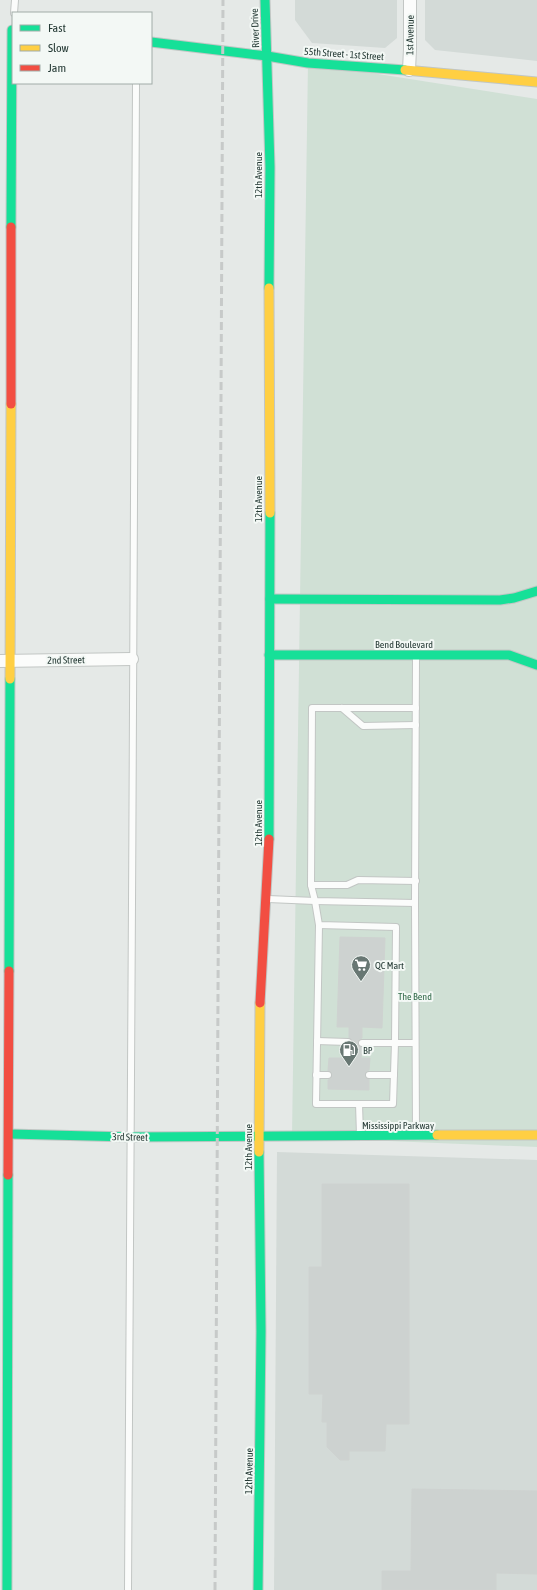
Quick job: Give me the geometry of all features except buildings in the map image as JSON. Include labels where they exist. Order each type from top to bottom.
[{"type":"street","name":"River Drive","points":[[265,0],[267,56]]},
{"type":"street","name":"1st Avenue","points":[[409,70],[410,0]]},
{"type":"street","points":[[0,29],[12,27]]},
{"type":"street","name":"55th Street - 1st Street","points":[[152,42],[267,56],[305,63],[409,70],[537,82]]},
{"type":"street","name":"12th Avenue","points":[[258,1590],[261,1331],[259,1137],[260,982],[269,853],[270,599],[268,314],[270,167],[267,56]]},
{"type":"street","points":[[7,1590],[4,1134],[5,661],[12,84]]},
{"type":"street","points":[[270,599],[500,600],[514,598],[537,591]]},
{"type":"street","name":"Bend Boulevard","points":[[269,655],[509,656],[537,664]]},
{"type":"street","name":"2nd Street","points":[[5,661],[132,659]]},
{"type":"street","name":"3rd Street","points":[[4,1134],[131,1137],[259,1137]]},
{"type":"street","name":"Mississippi Parkway","points":[[259,1137],[537,1135]]},
{"type":"lane","points":[[14,0],[14,12]]},
{"type":"lane","points":[[128,1590],[136,84]]},
{"type":"lane","points":[[416,655],[416,1136]]},
{"type":"lane","points":[[319,925],[396,927],[393,1104],[316,1104],[319,925],[311,885],[312,708],[416,708]]},
{"type":"lane","points":[[342,708],[363,726],[416,725]]},
{"type":"lane","points":[[311,885],[347,886],[358,880],[416,881]]},
{"type":"lane","points":[[266,899],[415,903]]},
{"type":"lane","points":[[317,1041],[348,1042]]},
{"type":"lane","points":[[362,1043],[415,1043]]},
{"type":"lane","points":[[316,1075],[328,1075]]},
{"type":"lane","points":[[369,1075],[394,1076]]},
{"type":"lane","points":[[359,1104],[360,1136]]},
{"type":"shaded area","points":[[295,0],[397,0],[397,38],[385,48],[312,43],[295,20]]},
{"type":"shaded area","points":[[425,0],[537,0],[537,61],[435,50],[425,40]]},
{"type":"shaded area","points":[[277,1152],[537,1160],[537,1590],[274,1590]]},
{"type":"green space","name":"The Bend","points":[[308,63],[537,99],[537,1147],[292,1137]]},
{"type":"railway","points":[[215,1590],[223,0]]},
{"type":"traffic: fast","points":[[265,0],[270,167],[269,288]]},
{"type":"traffic: fast","points":[[11,227],[12,30]]},
{"type":"traffic: fast","points":[[152,42],[267,56],[308,63],[405,70]]},
{"type":"traffic: fast","points":[[269,839],[270,513]]},
{"type":"traffic: fast","points":[[270,599],[500,600],[514,598],[537,591]]},
{"type":"traffic: fast","points":[[269,655],[509,655],[537,665]]},
{"type":"traffic: fast","points":[[9,971],[10,679]]},
{"type":"traffic: fast","points":[[9,1134],[131,1137],[437,1135]]},
{"type":"traffic: fast","points":[[258,1590],[261,1331],[259,1152]]},
{"type":"traffic: fast","points":[[7,1590],[8,1175]]},
{"type":"traffic: slow","points":[[405,70],[537,82]]},
{"type":"traffic: slow","points":[[269,288],[270,513]]},
{"type":"traffic: slow","points":[[10,679],[11,404]]},
{"type":"traffic: slow","points":[[259,1152],[260,1003]]},
{"type":"traffic: slow","points":[[437,1135],[537,1135]]},
{"type":"traffic: jam","points":[[11,227],[11,404]]},
{"type":"traffic: jam","points":[[260,1003],[269,839]]},
{"type":"traffic: jam","points":[[8,1175],[9,971]]},
{"type":"place","name":"QC Mart","points":[[361,982]]},
{"type":"place","name":"BP","points":[[349,1067]]}]
